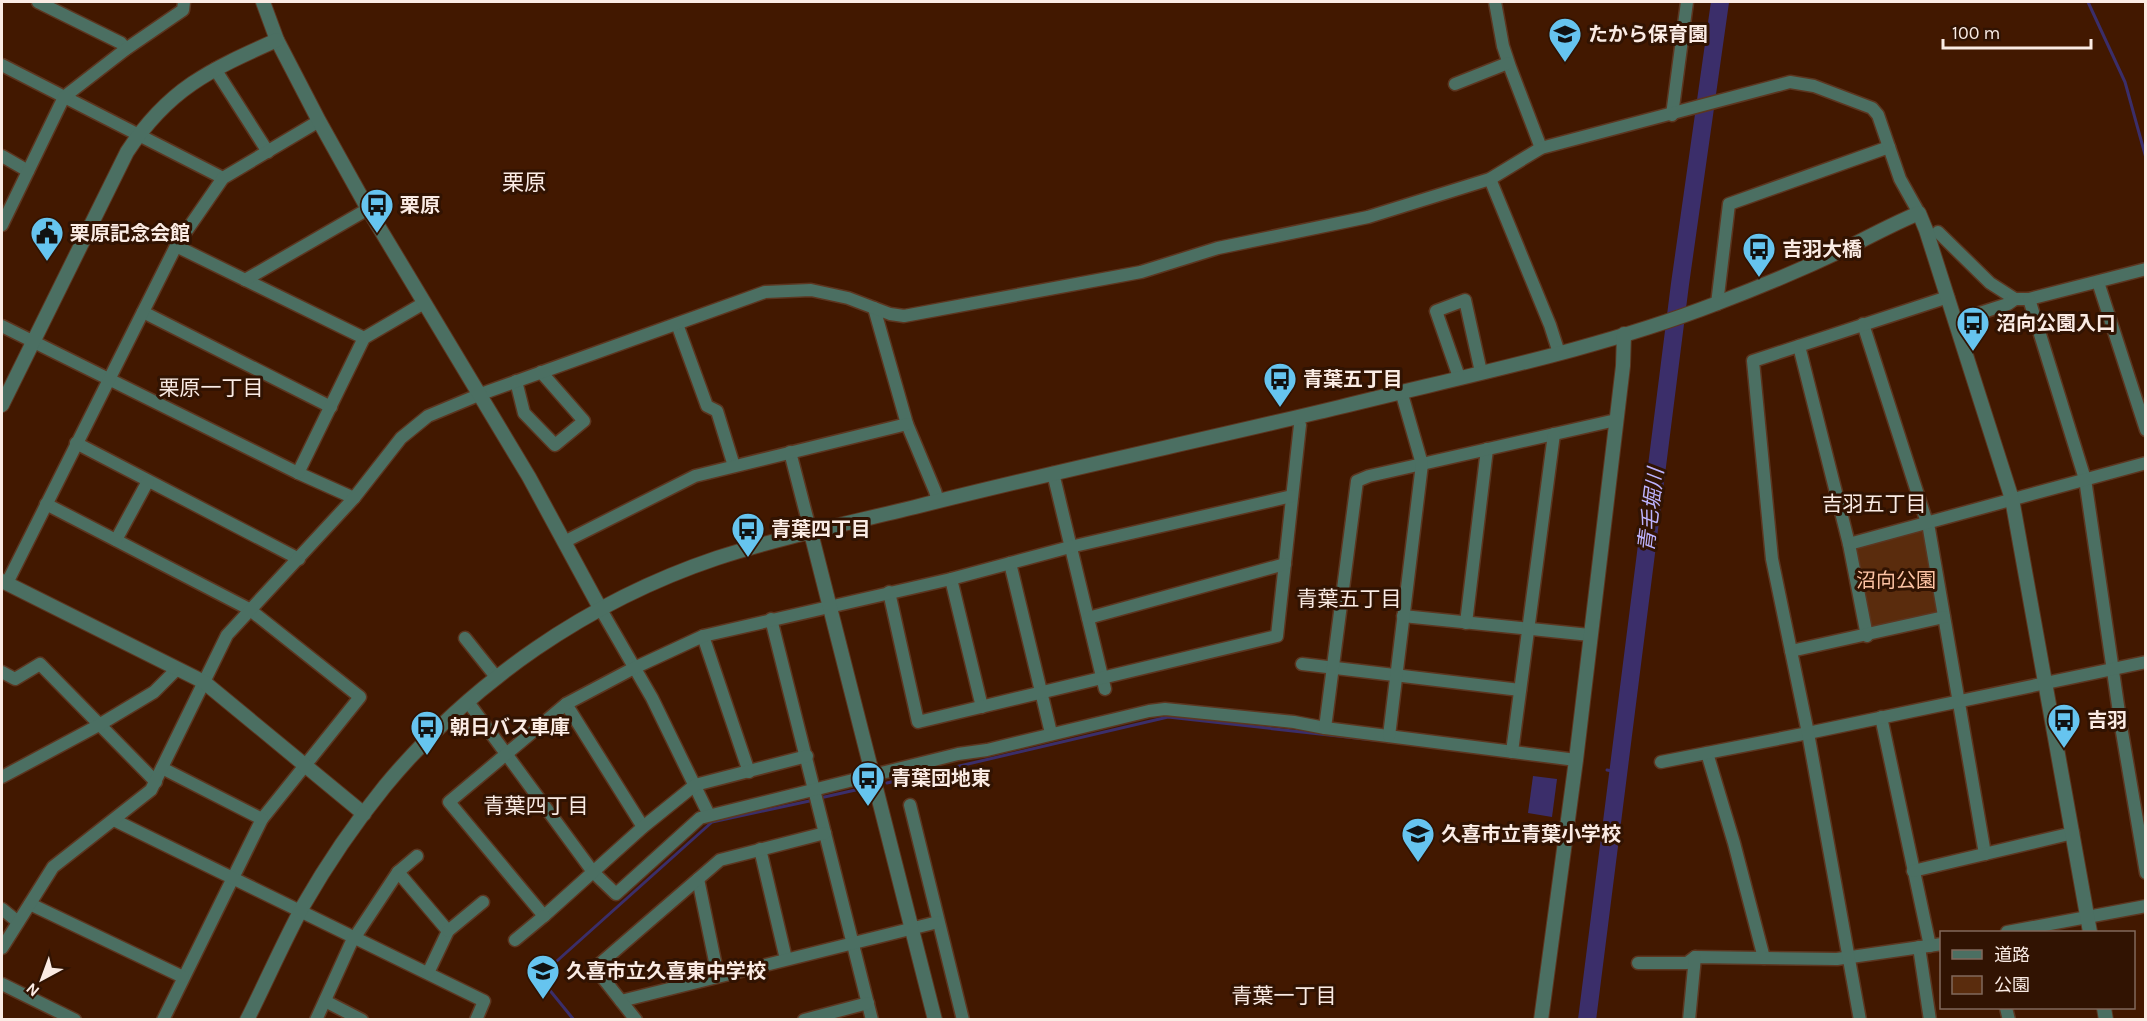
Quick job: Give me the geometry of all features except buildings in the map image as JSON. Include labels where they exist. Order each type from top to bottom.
[{"type":"street","points":[[38,2],[122,43],[126,49]]},
{"type":"street","points":[[2,225],[64,97],[126,49],[183,10],[184,2]]},
{"type":"street","points":[[263,2],[277,40],[319,121],[368,209],[533,483],[600,608],[652,698],[709,815]]},
{"type":"street","points":[[1495,2],[1508,63],[1542,148]]},
{"type":"street","points":[[1674,114],[1687,2]]},
{"type":"street","points":[[2,405],[127,152],[138,135],[185,87],[215,69],[277,40]]},
{"type":"street","points":[[1455,84],[1508,63]]},
{"type":"street","points":[[2,65],[223,178]]},
{"type":"street","points":[[215,69],[268,152]]},
{"type":"street","points":[[2,948],[53,867],[151,790],[226,635],[354,498],[401,438],[428,416],[516,381],[765,291],[811,290],[848,298],[890,314],[915,314],[1141,272],[1218,248],[1368,217],[1490,179],[1542,148],[1790,82],[1814,86],[1872,108],[1878,115],[1900,179],[1926,230],[2012,499],[2090,931]]},
{"type":"street","points":[[319,121],[223,178],[176,246],[46,504],[4,582],[204,682],[364,814]]},
{"type":"street","points":[[1713,305],[1729,204],[1889,147]]},
{"type":"street","points":[[2,156],[28,171]]},
{"type":"street","points":[[1490,179],[1550,325],[1559,353]]},
{"type":"street","points":[[245,280],[368,209]]},
{"type":"street","points":[[247,1020],[301,911],[323,873],[364,814],[409,759],[468,702],[497,678],[545,643],[600,608],[683,570],[749,548],[1559,353],[1624,334],[1713,305],[1847,248],[1919,213]]},
{"type":"street","points":[[1938,232],[1981,276],[2015,299],[2029,299],[2145,269]]},
{"type":"street","points":[[176,246],[364,338]]},
{"type":"street","points":[[2098,282],[2145,430]]},
{"type":"street","points":[[1860,1020],[1808,733],[1772,559],[1753,361],[1948,297]]},
{"type":"street","points":[[1955,321],[2008,304],[2015,299]]},
{"type":"street","points":[[2029,299],[2085,479],[2112,668],[2139,797],[2145,873]]},
{"type":"street","points":[[1459,377],[1436,310],[1465,300],[1481,372]]},
{"type":"street","points":[[298,473],[364,338],[424,303]]},
{"type":"street","points":[[874,308],[907,424],[938,501]]},
{"type":"street","points":[[143,312],[331,406]]},
{"type":"street","points":[[677,324],[707,406],[717,411],[734,466]]},
{"type":"street","points":[[1863,324],[1927,522],[1986,854]]},
{"type":"street","points":[[2,326],[298,473],[354,498]]},
{"type":"street","points":[[1540,1020],[1576,760],[1623,366],[1624,334]]},
{"type":"street","points":[[1799,345],[1849,544],[1866,636]]},
{"type":"street","points":[[516,381],[524,413],[555,445],[584,421],[541,372]]},
{"type":"street","points":[[1389,736],[1422,464],[1401,391]]},
{"type":"street","points":[[1325,728],[1357,481],[1369,476],[1616,420]]},
{"type":"street","points":[[564,542],[694,476],[907,424]]},
{"type":"street","points":[[889,592],[918,722],[1042,692],[1104,683],[1277,636],[1300,425]]},
{"type":"street","points":[[1512,752],[1554,434]]},
{"type":"street","points":[[76,443],[299,559]]},
{"type":"street","points":[[1466,623],[1487,449]]},
{"type":"street","points":[[790,452],[935,1020]]},
{"type":"street","points":[[1849,544],[2145,462]]},
{"type":"street","points":[[1053,473],[1104,683]]},
{"type":"street","points":[[116,540],[148,481]]},
{"type":"street","points":[[544,916],[449,802],[566,704],[634,668],[703,636],[951,579],[1070,548],[1292,496]]},
{"type":"street","points":[[46,504],[249,609],[360,697],[262,819],[163,1020]]},
{"type":"street","points":[[1011,563],[1052,733]]},
{"type":"street","points":[[1088,618],[1285,564]]},
{"type":"street","points":[[951,579],[982,707]]},
{"type":"street","points":[[1403,616],[1590,635]]},
{"type":"street","points":[[1791,651],[1944,617]]},
{"type":"street","points":[[771,619],[816,790],[872,1020]]},
{"type":"street","points":[[703,636],[749,772]]},
{"type":"street","points":[[465,638],[497,678]]},
{"type":"street","points":[[1661,762],[2145,662]]},
{"type":"street","points":[[2,672],[15,679],[40,664],[156,782]]},
{"type":"street","points":[[1302,664],[1520,690]]},
{"type":"street","points":[[2,777],[99,725],[154,692],[177,669]]},
{"type":"street","points":[[468,702],[593,872],[616,894],[700,818],[1149,711],[1165,709],[1294,722],[1325,728],[1576,760]]},
{"type":"street","points":[[566,704],[643,826]]},
{"type":"street","points":[[1881,717],[1930,946],[1930,1020]]},
{"type":"street","points":[[1707,753],[1734,843],[1764,958]]},
{"type":"street","points":[[515,940],[643,826],[695,785],[807,756]]},
{"type":"street","points":[[162,768],[262,819]]},
{"type":"street","points":[[910,805],[963,1020]]},
{"type":"street","points":[[114,820],[484,1001],[476,1020]]},
{"type":"street","points":[[636,1020],[595,969],[720,860],[825,832]]},
{"type":"street","points":[[1913,871],[2073,833]]},
{"type":"street","points":[[760,849],[786,959]]},
{"type":"street","points":[[316,1020],[355,938],[398,872],[417,856]]},
{"type":"street","points":[[398,872],[448,931]]},
{"type":"street","points":[[698,879],[718,976]]},
{"type":"street","points":[[428,973],[448,931],[483,902]]},
{"type":"street","points":[[30,904],[183,977]]},
{"type":"street","points":[[2018,931],[2145,906]]},
{"type":"street","points":[[2,909],[18,922]]},
{"type":"street","points":[[621,1000],[938,922]]},
{"type":"street","points":[[1638,963],[1687,963],[1695,957],[1848,958],[1930,946]]},
{"type":"street","points":[[1689,1020],[1695,957]]},
{"type":"street","points":[[2,984],[75,1020]]},
{"type":"street","points":[[325,1001],[362,1020]]},
{"type":"street","points":[[804,1020],[868,1003]]},
{"type":"green space","name":"沼向公園","points":[[1919,528],[1923,533],[1939,610],[1935,615],[1873,628],[1870,626],[1854,550],[1856,547]]},
{"type":"shaded area","points":[[1533,776],[1557,779],[1552,817],[1528,813]]},
{"type":"waterway","name":"青毛堀川","points":[[1587,1020],[1680,284],[1720,2]]},
{"type":"waterway","points":[[2088,2],[2125,82],[2146,158]]},
{"type":"waterway","points":[[887,783],[1168,717],[1374,740]]},
{"type":"waterway","points":[[1607,770],[1618,772]]},
{"type":"waterway","points":[[820,798],[860,789]]},
{"type":"waterway","points":[[574,1020],[539,977],[712,822],[814,800]]},
{"type":"place","name":"たから保育園","points":[[1565,63]]},
{"type":"place","name":"栗原","points":[[377,234]]},
{"type":"place","name":"栗原記念会館","points":[[47,262]]},
{"type":"place","name":"吉羽大橋","points":[[1759,278]]},
{"type":"place","name":"沼向公園入口","points":[[1973,352]]},
{"type":"place","name":"青葉五丁目","points":[[1280,408]]},
{"type":"place","name":"青葉四丁目","points":[[748,558]]},
{"type":"place","name":"吉羽","points":[[2064,749]]},
{"type":"place","name":"朝日バス車庫","points":[[427,756]]},
{"type":"place","name":"青葉団地東","points":[[868,807]]},
{"type":"place","name":"久喜市立青葉小学校","points":[[1418,863]]},
{"type":"place","name":"久喜市立久喜東中学校","points":[[543,1000]]},
{"type":"district","name":"栗原","points":[[524,183]]},
{"type":"district","name":"栗原一丁目","points":[[211,388]]},
{"type":"district","name":"吉羽五丁目","points":[[1874,504]]},
{"type":"district","name":"青葉五丁目","points":[[1349,599]]},
{"type":"district","name":"青葉四丁目","points":[[536,806]]},
{"type":"district","name":"青葉一丁目","points":[[1284,996]]}]
